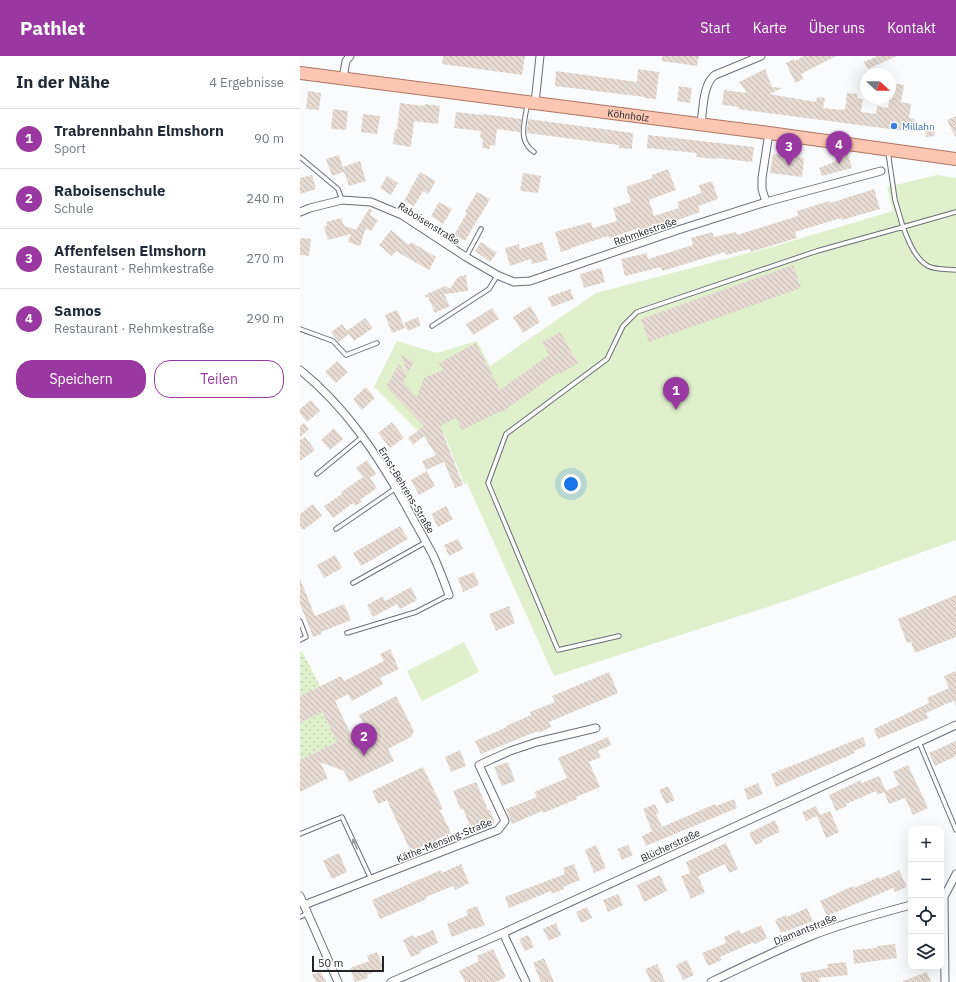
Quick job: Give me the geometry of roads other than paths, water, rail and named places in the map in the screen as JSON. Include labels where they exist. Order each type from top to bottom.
[{"type":"main road","name":"Köhnholz","points":[[300,73],[701,124],[956,159]]},
{"type":"street","points":[[343,78],[346,61],[350,56]]},
{"type":"street","points":[[531,102],[540,56]]},
{"type":"street","points":[[701,124],[706,91],[710,78],[761,56]]},
{"type":"street","points":[[766,202],[762,189],[762,178],[769,133]]},
{"type":"street","name":"Rehmkestraße","points":[[530,281],[678,230],[766,202],[881,171]]},
{"type":"street","name":"Raboisenstraße","points":[[300,212],[342,200],[371,202],[402,215],[466,257],[498,275],[514,282],[530,281]]},
{"type":"street","name":"Ernst-Behrens-Straße","points":[[300,370],[315,382],[340,408],[388,474],[426,542],[449,595]]},
{"type":"street","name":"Blücherstraße","points":[[391,982],[503,933],[956,725]]},
{"type":"street","name":"Käthe-Mensing-Straße","points":[[304,905],[498,830],[505,821],[479,765],[510,751],[537,742],[596,728]]},
{"type":"street","points":[[944,894],[956,874]]},
{"type":"street","points":[[300,896],[338,982]]},
{"type":"street","points":[[942,898],[945,982]]},
{"type":"street","name":"Diamantstraße","points":[[711,982],[754,961],[812,936],[868,916],[908,906]]},
{"type":"street","points":[[503,933],[526,982]]},
{"type":"lane","points":[[531,102],[523,136],[528,147],[534,152]]},
{"type":"lane","points":[[888,150],[895,200],[902,227],[910,244],[920,259],[928,266],[940,269],[956,270]]},
{"type":"lane","points":[[300,157],[338,189],[342,200]]},
{"type":"lane","points":[[619,636],[558,650],[488,483],[506,434],[607,359],[623,326],[638,312],[817,251],[956,212]]},
{"type":"lane","points":[[466,257],[482,229]]},
{"type":"lane","points":[[432,326],[489,289],[498,275]]},
{"type":"lane","points":[[300,329],[333,341],[346,355],[377,343]]},
{"type":"lane","points":[[317,474],[362,437]]},
{"type":"lane","points":[[336,529],[396,488]]},
{"type":"lane","points":[[353,583],[426,542]]},
{"type":"lane","points":[[347,633],[416,612],[449,595]]},
{"type":"lane","points":[[300,621],[306,637],[300,640]]},
{"type":"lane","points":[[919,742],[956,830]]},
{"type":"lane","points":[[300,834],[342,816],[370,879]]},
{"type":"lane","points":[[300,918],[308,913]]},
{"type":"place","name":"Millahn","points":[[894,126]]},
{"type":"place","name":"Samos","points":[[839,164]]},
{"type":"place","name":"Affenfelsen Elmshorn","points":[[789,166]]},
{"type":"place","name":"Trabrennbahn Elmshorn","points":[[676,410]]},
{"type":"place","name":"Raboisenschule","points":[[364,756]]}]
